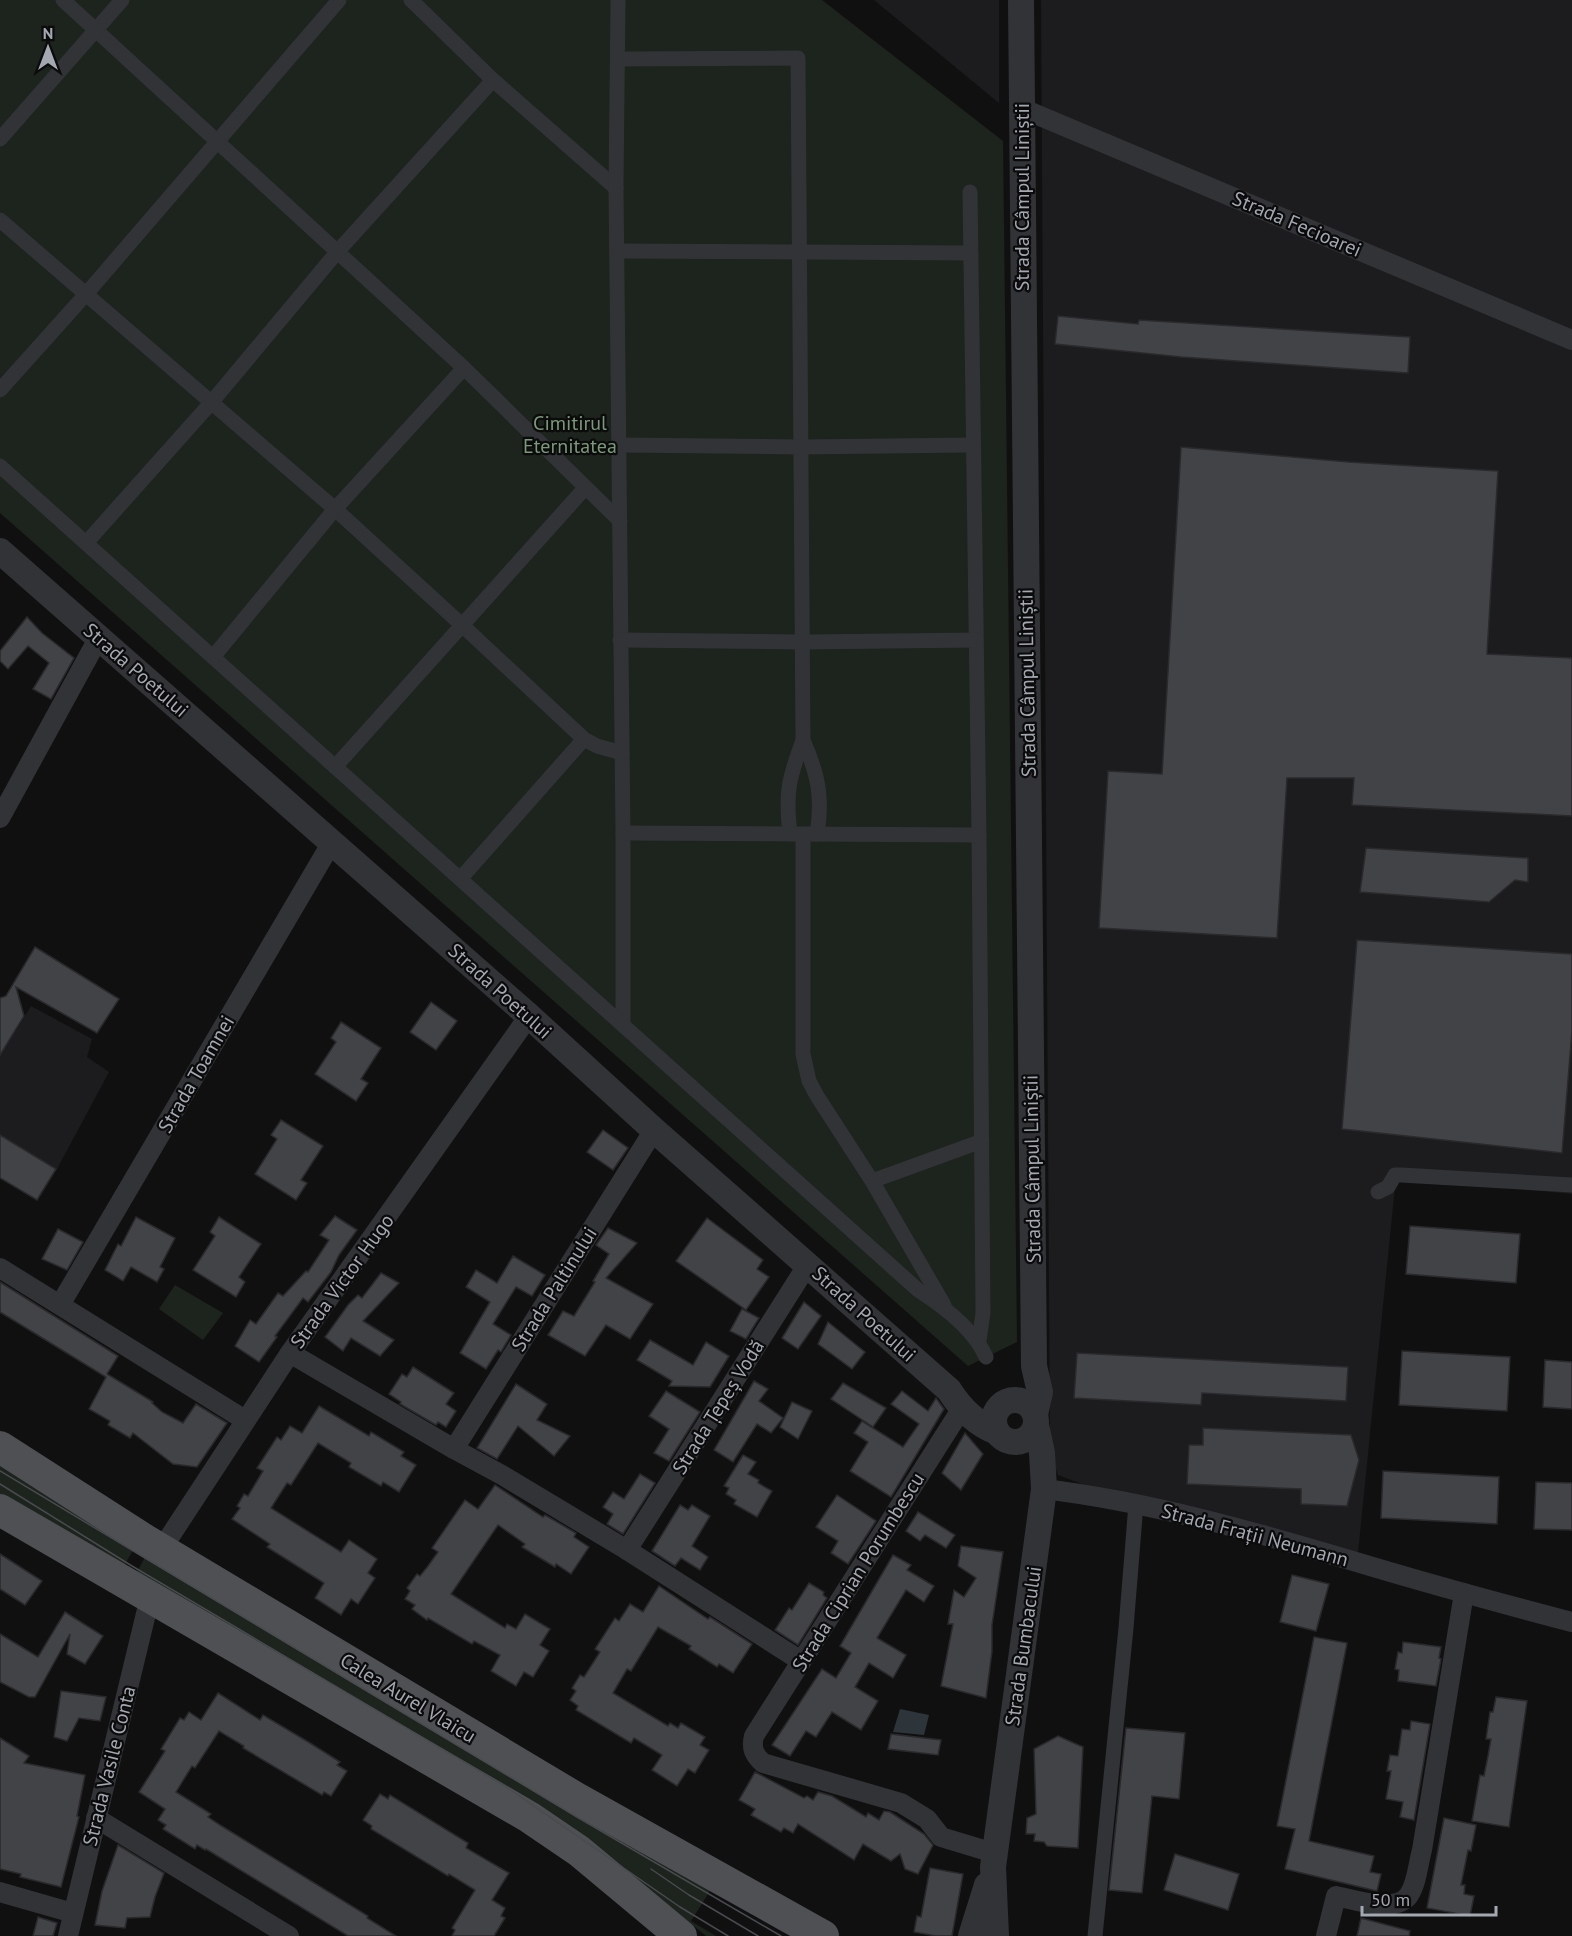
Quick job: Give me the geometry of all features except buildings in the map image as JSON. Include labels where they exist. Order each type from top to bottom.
[{"type":"main road","name":"Calea Aurel Vlaicu","points":[[0,1447],[161,1550],[576,1798],[823,1936]]},
{"type":"main road","name":"Calea Aurel Vlaicu","points":[[0,1510],[529,1817],[579,1851],[681,1936]]},
{"type":"street","points":[[63,0],[464,368],[620,521]]},
{"type":"street","points":[[0,139],[122,0]]},
{"type":"street","points":[[0,390],[87,293],[339,0]]},
{"type":"street","points":[[411,0],[493,80],[616,188]]},
{"type":"street","points":[[618,0],[616,188],[623,1025]]},
{"type":"street","name":"Strada Câmpul Liniștii","points":[[1021,0],[1034,1366],[1040,1392],[1035,1420]]},
{"type":"street","points":[[619,59],[798,58],[803,740],[789,780],[787,797],[803,834],[803,1054],[806,1071],[817,1096],[872,1181],[945,1308]]},
{"type":"street","points":[[86,543],[210,404],[338,251],[493,80]]},
{"type":"street","name":"Strada Fecioarei","points":[[1021,108],[1572,340]]},
{"type":"street","points":[[970,192],[980,835],[983,1313],[979,1341]]},
{"type":"street","points":[[0,220],[87,293],[210,404],[335,509],[584,739],[597,746],[622,753]]},
{"type":"street","points":[[618,252],[971,253]]},
{"type":"street","points":[[213,657],[335,509],[464,368]]},
{"type":"street","points":[[619,445],[801,447],[974,444]]},
{"type":"street","points":[[0,466],[918,1290],[945,1308],[979,1341],[986,1357]]},
{"type":"street","points":[[335,767],[464,626],[585,488]]},
{"type":"street","name":"Strada Poetului","points":[[0,551],[808,1264],[980,1424],[1001,1436]]},
{"type":"street","points":[[0,818],[99,637]]},
{"type":"street","points":[[620,640],[804,642],[976,640]]},
{"type":"street","points":[[461,878],[584,739]]},
{"type":"street","points":[[803,740],[818,780],[821,798],[803,834]]},
{"type":"street","points":[[623,833],[980,835]]},
{"type":"street","name":"Strada Toamnei","points":[[60,1305],[332,842]]},
{"type":"street","name":"Strada Victor Hugo","points":[[161,1550],[290,1353],[529,1016]]},
{"type":"street","name":"Strada Paltinului","points":[[454,1449],[654,1130]]},
{"type":"street","points":[[872,1181],[982,1141]]},
{"type":"street","points":[[1378,1192],[1388,1187],[1395,1175],[1401,1174],[1572,1185]]},
{"type":"street","name":"Strada Țepeș Vodă","points":[[627,1550],[808,1264]]},
{"type":"street","points":[[0,1268],[245,1420]]},
{"type":"street","points":[[290,1353],[454,1449],[481,1462],[627,1550],[801,1661]]},
{"type":"street","name":"Strada Câmpul Liniștii","points":[[1009,1401],[1026,1383],[1034,1366]]},
{"type":"street","points":[[955,1399],[1009,1401],[1029,1405],[1035,1420],[1030,1435],[1021,1441],[1001,1436]]},
{"type":"street","name":"Strada Ciprian Porumbescu","points":[[955,1399],[801,1661],[754,1736],[752,1748],[756,1757],[763,1763],[901,1803],[927,1819],[941,1837],[994,1860]]},
{"type":"street","points":[[1009,1401],[994,1416],[995,1427],[1044,1486]]},
{"type":"street","name":"Strada Bumbacului","points":[[996,1936],[994,1860],[1044,1486],[1042,1453],[1035,1420]]},
{"type":"street","name":"Strada Frații Neumann","points":[[1044,1486],[1222,1523],[1572,1622]]},
{"type":"street","points":[[1095,1936],[1136,1504]]},
{"type":"street","points":[[1326,1936],[1336,1896],[1389,1905],[1407,1898],[1412,1889],[1422,1850],[1464,1593]]},
{"type":"street","name":"Strada Vasile Conta","points":[[68,1936],[150,1597]]},
{"type":"street","points":[[96,1818],[289,1936]]},
{"type":"street","name":"Strada Bumbacului","points":[[971,1936],[994,1860]]},
{"type":"street","points":[[0,1892],[72,1913]]},
{"type":"shaded area","points":[[874,0],[999,0],[999,103]]},
{"type":"shaded area","points":[[1041,0],[1572,0],[1572,1194],[1396,1177],[1358,1553],[1082,1484],[1058,1475],[1050,1455]]},
{"type":"shaded area","points":[[31,1006],[92,1039],[87,1057],[109,1072],[38,1200],[0,1178],[0,1023],[15,1032]]},
{"type":"shaded area","points":[[900,1709],[929,1715],[924,1735],[893,1732]]},
{"type":"green space","name":"Cimitirul Eternitatea","points":[[0,0],[822,0],[1003,141],[1017,1342],[968,1366],[0,513]]},
{"type":"green space","points":[[175,1285],[223,1313],[203,1340],[159,1309]]},
{"type":"green space","points":[[0,1463],[136,1545],[124,1566],[0,1494]]},
{"type":"green space","points":[[146,1555],[715,1883],[691,1921],[716,1936],[706,1936],[632,1876],[136,1574]]},
{"type":"tram line","points":[[0,1471],[577,1817],[781,1936]]},
{"type":"tram line","points":[[0,1484],[132,1566],[508,1788],[680,1907],[728,1936]]},
{"type":"tram line","points":[[651,1869],[689,1895],[758,1936]]}]
